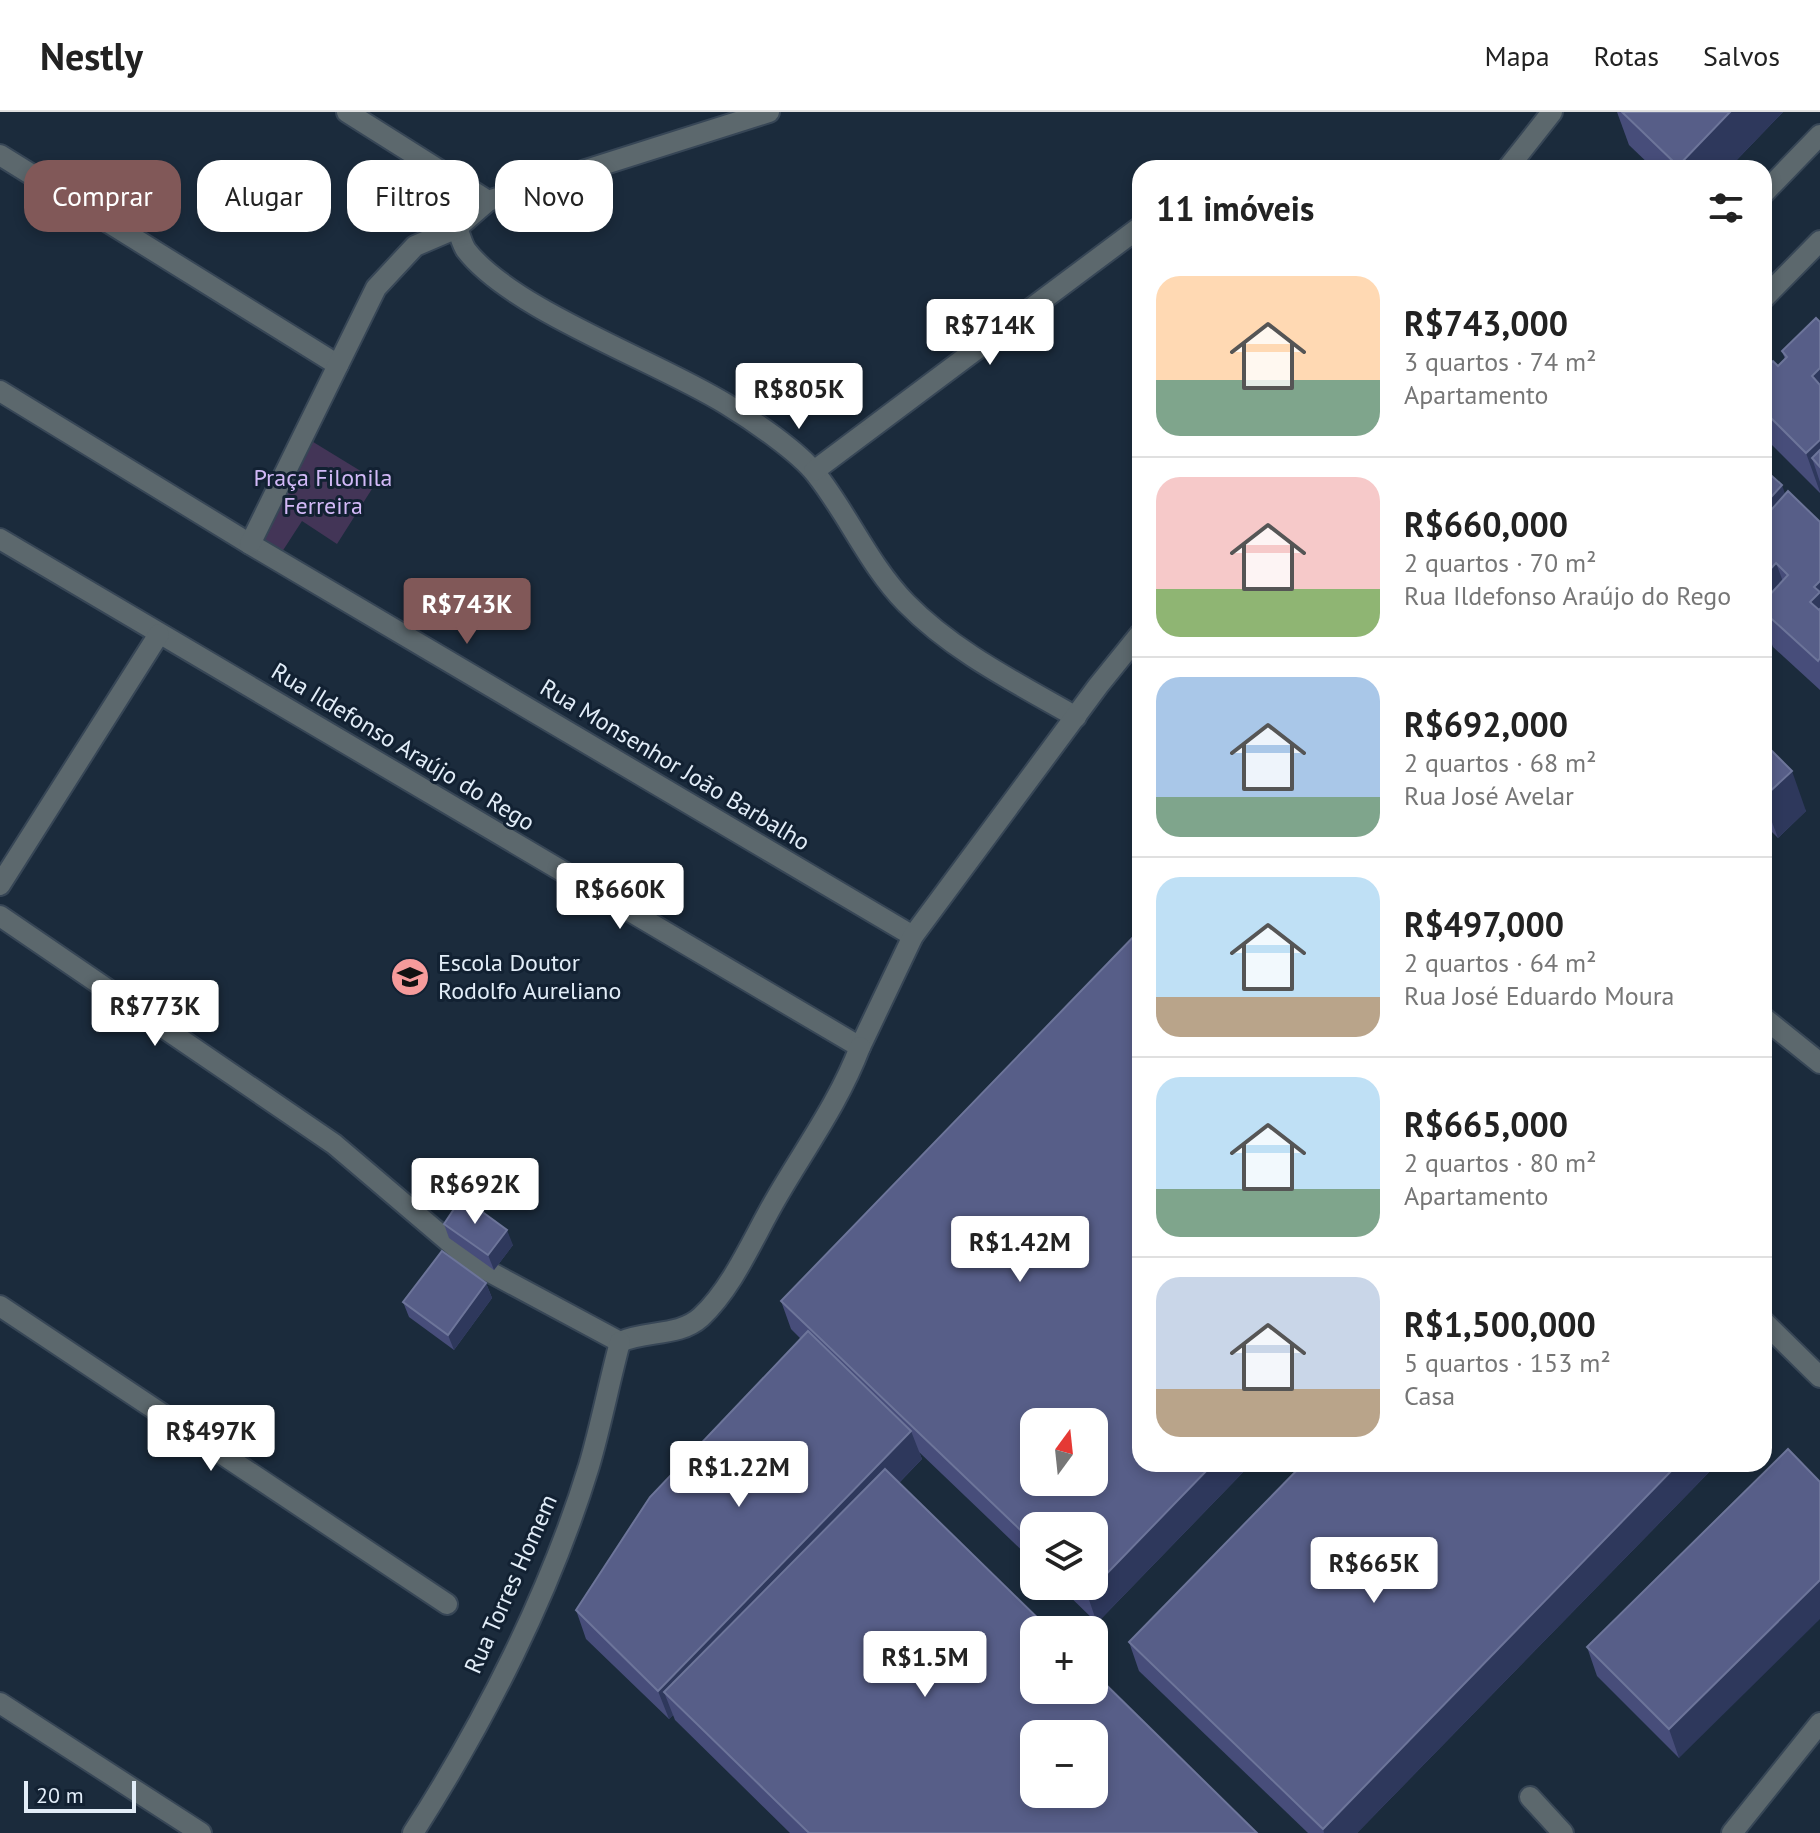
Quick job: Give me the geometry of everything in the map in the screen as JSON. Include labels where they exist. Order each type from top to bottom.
[{"type":"street","points":[[479,209],[488,201],[769,112]]},
{"type":"street","points":[[1514,160],[1552,112]]},
{"type":"street","points":[[355,114],[488,201]]},
{"type":"street","points":[[1772,185],[1820,135]]},
{"type":"street","points":[[0,155],[338,365]]},
{"type":"street","points":[[250,544],[376,288],[415,246],[448,232]]},
{"type":"street","points":[[459,232],[465,249],[522,295],[729,405],[814,471],[873,566],[907,604],[957,647],[1076,717]]},
{"type":"street","points":[[814,471],[1132,233]]},
{"type":"street","points":[[1772,290],[1820,241]]},
{"type":"street","name":"Rua Monsenhor João Barbalho","points":[[0,391],[250,544],[913,936]]},
{"type":"street","name":"Rua Ildefonso Araújo do Rego","points":[[0,539],[860,1047]]},
{"type":"street","points":[[0,885],[159,634]]},
{"type":"street","points":[[0,916],[334,1144],[475,1264],[620,1342],[639,1333],[683,1329],[700,1317],[716,1299],[822,1126],[848,1080],[860,1047],[913,936],[1132,644]]},
{"type":"street","points":[[1772,1023],[1816,1052]]},
{"type":"street","points":[[0,1306],[447,1604]]},
{"type":"street","points":[[1772,1330],[1820,1377]]},
{"type":"street","name":"Rua Torres Homem","points":[[413,1833],[483,1712],[563,1538],[589,1466],[620,1342]]},
{"type":"street","points":[[0,1703],[201,1833]]},
{"type":"street","points":[[1732,1833],[1820,1723]]},
{"type":"street","points":[[1530,1797],[1563,1833]]},
{"type":"green space","name":"Praça Filonila Ferreira","points":[[305,437],[377,481],[337,544],[302,521],[280,555],[264,542],[264,535]]},
{"type":"building","points":[[1622,112],[1730,112],[1684,160],[1672,160]]},
{"type":"building","points":[[1816,318],[1820,322],[1820,368],[1812,376],[1820,385],[1820,440],[1806,453],[1772,419],[1772,362],[1778,366],[1787,357],[1782,351]]},
{"type":"building","points":[[1820,450],[1820,467],[1812,458]]},
{"type":"building","points":[[1772,476],[1782,485],[1772,496]]},
{"type":"building","points":[[1788,491],[1820,522],[1820,581],[1814,587],[1820,592],[1810,602],[1820,609],[1818,661],[1772,619],[1772,592],[1788,575],[1776,563],[1772,567],[1772,509]]},
{"type":"building","points":[[1772,751],[1792,771],[1772,790]]},
{"type":"building","points":[[1132,938],[1132,1472],[1205,1472],[1108,1572],[1108,1512],[1020,1512],[1020,1530],[781,1301]]},
{"type":"building","points":[[462,1197],[507,1230],[488,1255],[444,1224]]},
{"type":"building","points":[[442,1251],[486,1283],[448,1335],[403,1302]]},
{"type":"building","points":[[808,1331],[911,1431],[658,1691],[576,1610],[650,1497]]},
{"type":"building","points":[[1788,1449],[1820,1482],[1820,1580],[1669,1729],[1587,1647],[1765,1472],[1772,1472],[1772,1465]]},
{"type":"building","points":[[885,1469],[1036,1616],[1020,1616],[1020,1704],[1108,1704],[1108,1687],[1257,1833],[809,1833],[664,1692]]},
{"type":"building","points":[[1295,1472],[1670,1472],[1323,1829],[1129,1642]]},
{"type":"place","name":"Escola Doutor Rodolfo Aureliano","points":[[410,977]]}]
